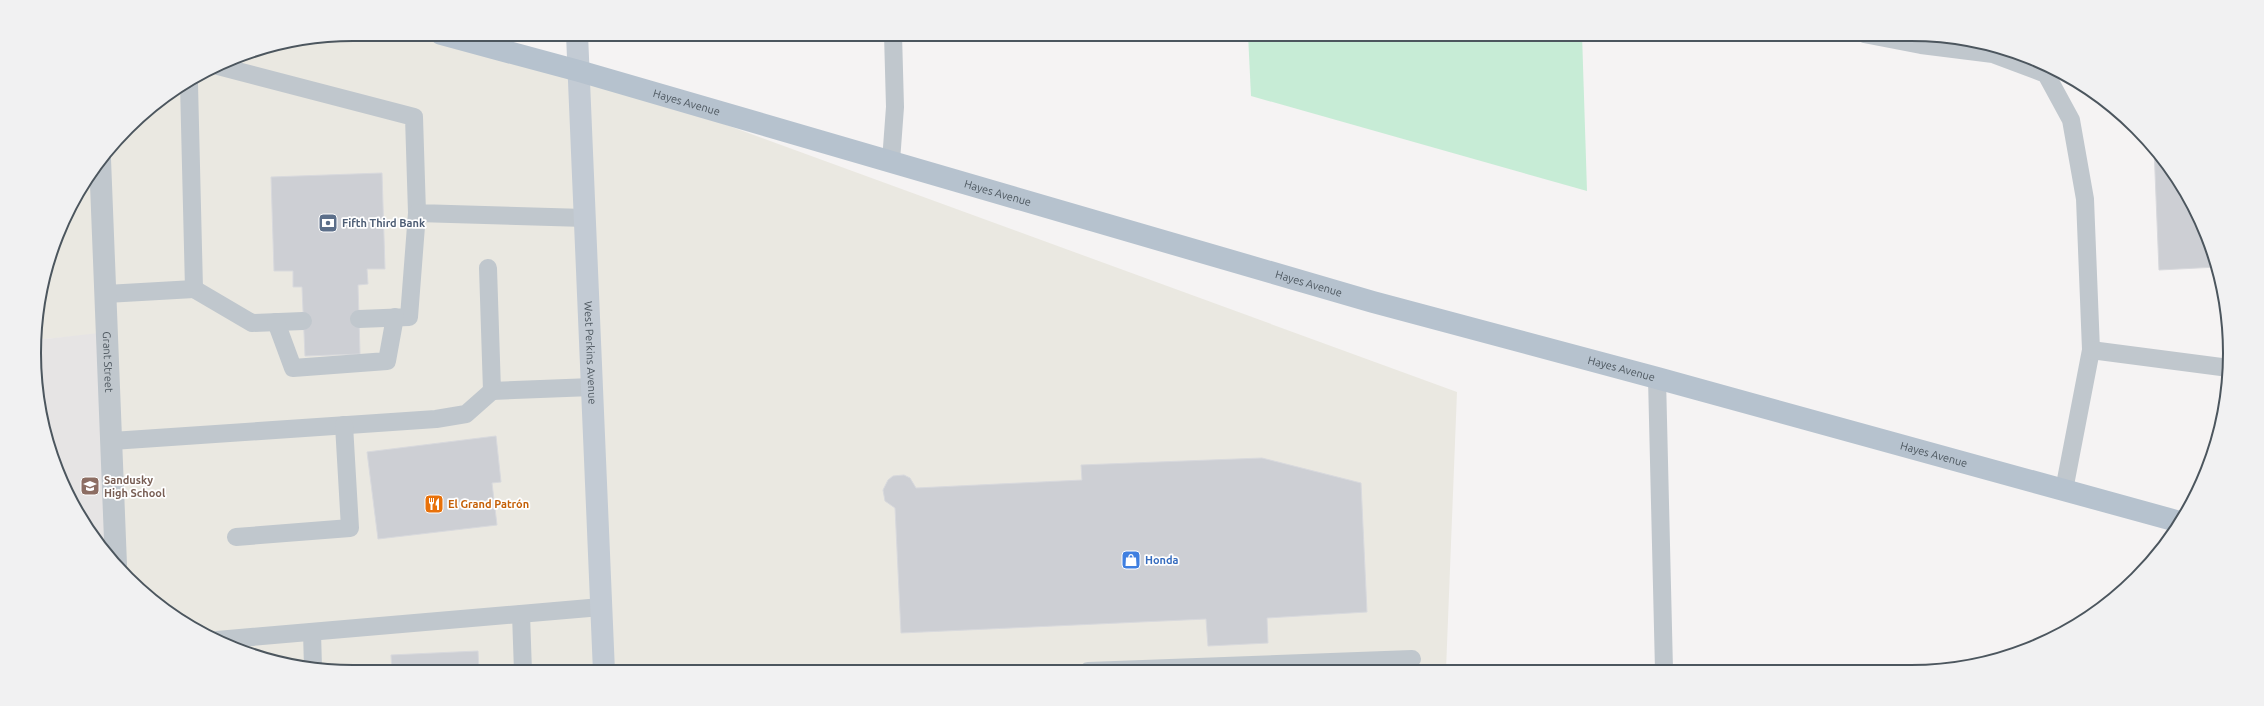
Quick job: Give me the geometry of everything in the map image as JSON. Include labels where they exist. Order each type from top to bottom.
[{"type":"main road","name":"Hayes Avenue","points":[[467,41],[579,71],[1374,302],[2174,520]]},
{"type":"main road","name":"West Perkins Avenue","points":[[577,41],[604,665]]},
{"type":"street","name":"Grant Street","points":[[101,170],[116,556]]},
{"type":"lane","points":[[890,161],[895,107],[893,41]]},
{"type":"lane","points":[[1900,41],[1993,54],[2046,74],[2071,120],[2085,199],[2091,350],[2064,490]]},
{"type":"lane","points":[[226,68],[414,117],[417,213],[409,317],[359,319]]},
{"type":"lane","points":[[189,88],[194,289]]},
{"type":"lane","points":[[417,213],[585,218]]},
{"type":"lane","points":[[488,268],[492,391]]},
{"type":"lane","points":[[106,294],[194,289],[252,323],[303,321]]},
{"type":"lane","points":[[276,322],[293,368],[387,362],[395,317]]},
{"type":"lane","points":[[2091,350],[2222,367]]},
{"type":"lane","points":[[1657,378],[1664,665]]},
{"type":"lane","points":[[112,441],[436,419],[466,414],[492,391],[592,387]]},
{"type":"lane","points":[[236,537],[350,528],[344,425]]},
{"type":"lane","points":[[229,639],[601,607]]},
{"type":"lane","points":[[521,614],[523,665]]},
{"type":"lane","points":[[312,632],[313,662]]},
{"type":"lane","points":[[1250,665],[1412,659]]},
{"type":"shaded area","points":[[353,41],[467,41],[579,71],[1457,392],[1446,665],[353,665],[292,659],[234,641],[197,623],[163,601],[147,588],[116,556],[107,333],[42,339],[47,292],[65,234],[83,197],[105,163],[118,147],[147,118],[163,105],[215,73],[253,58],[292,47]]},
{"type":"shaded area","name":"Sandusky High School","points":[[108,332],[116,556],[105,543],[83,509],[73,491],[58,453],[47,414],[44,394],[41,353],[42,339]]},
{"type":"green space","points":[[1248,41],[1582,41],[1587,191],[1251,96]]},
{"type":"building","points":[[2154,157],[2181,197],[2191,215],[2211,267],[2159,270]]},
{"type":"building","name":"Fifth Third Bank","points":[[382,173],[385,269],[367,269],[368,284],[358,285],[360,354],[305,356],[302,287],[293,287],[293,271],[274,271],[271,177]]},
{"type":"building","name":"El Grand Patrón","points":[[496,436],[501,482],[492,483],[497,525],[378,539],[367,452]]},
{"type":"building","name":"Honda","points":[[1262,458],[1361,483],[1367,612],[1267,618],[1268,643],[1208,646],[1206,619],[901,633],[895,508],[885,501],[883,490],[888,480],[893,476],[904,475],[910,478],[916,488],[1082,480],[1081,465]]},
{"type":"building","points":[[478,651],[479,665],[392,665],[391,655]]},
{"type":"place","name":"Fifth Third Bank","points":[[328,223]]},
{"type":"place","name":"Sandusky High School","points":[[90,486]]},
{"type":"place","name":"El Grand Patrón","points":[[434,504]]},
{"type":"place","name":"Honda","points":[[1131,560]]}]
